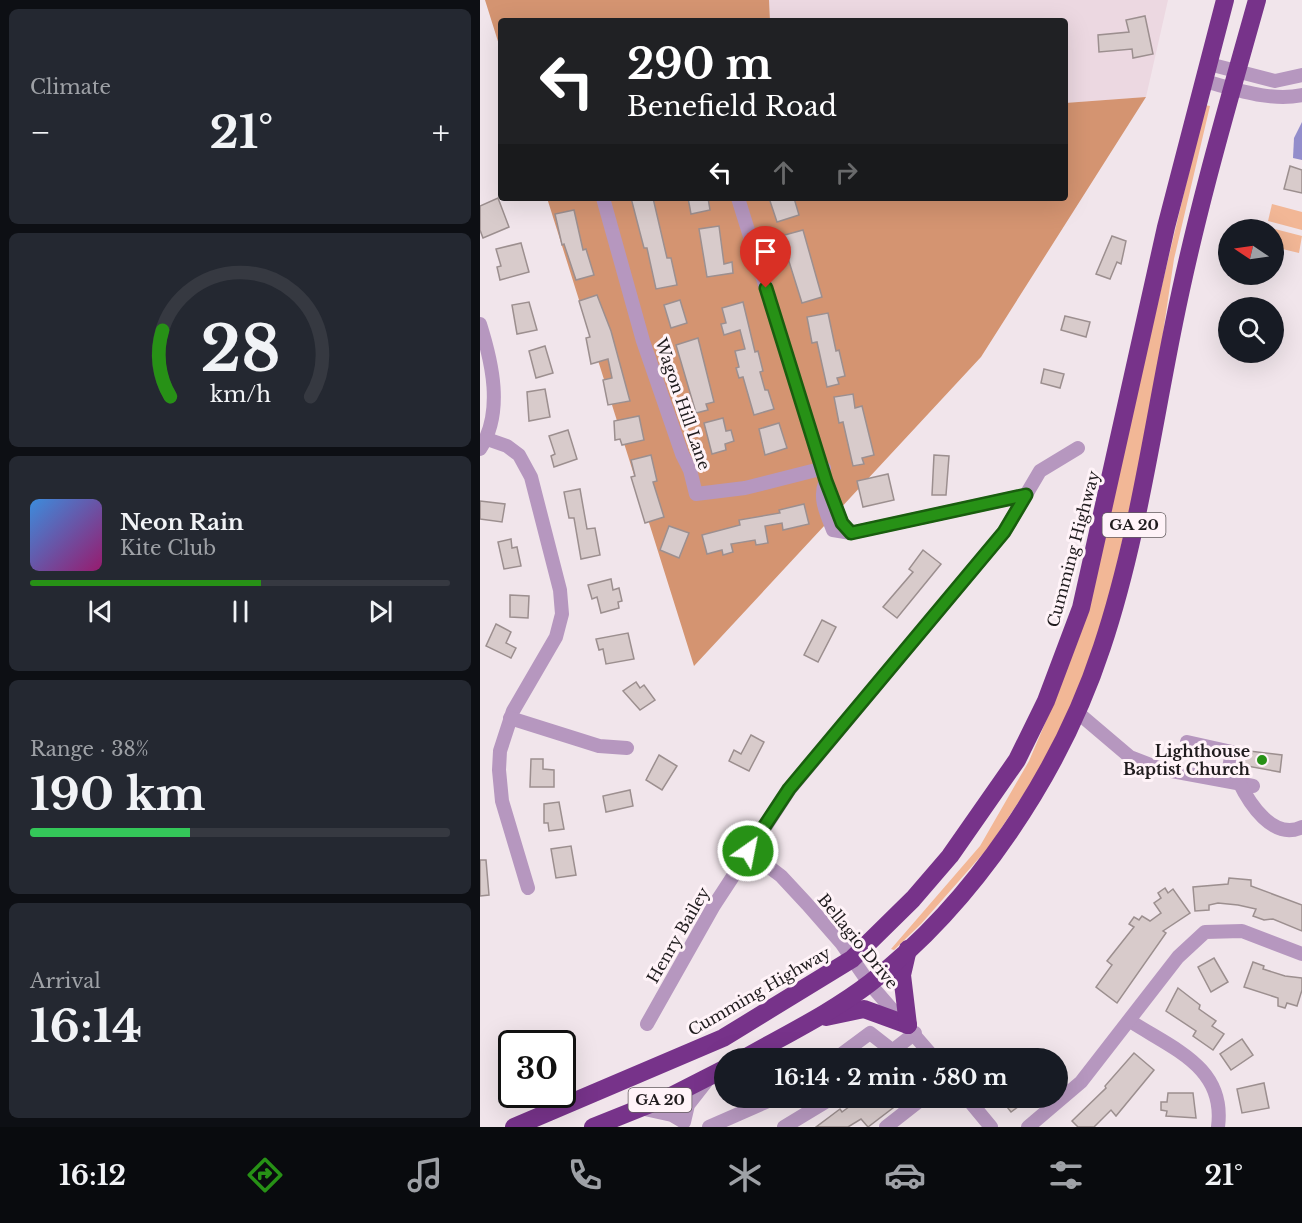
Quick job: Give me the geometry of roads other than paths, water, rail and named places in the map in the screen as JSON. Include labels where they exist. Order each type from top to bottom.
[{"type":"highway","name":"Cumming Highway","points":[[514,1127],[723,1038],[852,960],[913,899],[950,856],[1017,760],[1061,663],[1081,608],[1113,476],[1166,227],[1225,0]]},
{"type":"highway","name":"GA 20","points":[[763,1048],[813,1021],[869,983],[908,949],[966,890],[1006,835],[1057,752],[1077,712],[1102,648],[1117,598],[1157,419],[1173,326],[1202,193],[1257,0]]},
{"type":"highway","points":[[908,949],[902,975],[911,1029]]},
{"type":"highway","points":[[813,1021],[864,1009],[911,1029]]},
{"type":"highway","name":"GA 20","points":[[593,1127],[674,1095],[714,1074]]},
{"type":"street","points":[[1207,73],[1233,79],[1275,81],[1302,78]]},
{"type":"street","points":[[1233,79],[1266,95],[1292,97],[1302,95]]},
{"type":"street","name":"Wagon Hill Lane","points":[[604,201],[643,341],[682,454],[690,470],[696,494],[825,475]]},
{"type":"street","points":[[739,201],[825,475],[828,503],[851,533],[1026,495]]},
{"type":"street","points":[[480,324],[493,376],[494,403],[483,444],[507,446],[519,455],[531,477],[560,590],[562,614],[556,637],[510,718],[500,751],[502,801],[528,888]]},
{"type":"street","name":"Henry Bailey","points":[[647,1024],[713,907],[789,789],[1004,532],[1040,471],[1078,448]]},
{"type":"street","points":[[1077,712],[1130,757],[1161,769],[1240,782]]},
{"type":"street","points":[[510,718],[599,746],[627,748]]},
{"type":"street","points":[[1187,742],[1232,753],[1240,782],[1255,810],[1266,820],[1288,829],[1302,827]]},
{"type":"street","name":"Bellagio Drive","points":[[748,851],[781,876],[801,897],[869,983],[926,1048]]},
{"type":"street","points":[[1028,1127],[1082,1082],[1178,957],[1205,932],[1242,931],[1302,954]]},
{"type":"street","points":[[1130,1021],[1200,1067],[1206,1074],[1217,1097],[1218,1127]]},
{"type":"street","points":[[894,1048],[911,1029]]},
{"type":"street","points":[[850,1048],[870,1033],[882,1048]]},
{"type":"street","points":[[638,1108],[672,1115],[685,1125],[688,1105],[714,1076]]},
{"type":"street","points":[[709,1127],[752,1108]]},
{"type":"street","points":[[784,1127],[815,1108]]},
{"type":"street","points":[[886,1127],[910,1108]]},
{"type":"street","points":[[975,1108],[991,1127]]},
{"type":"place","name":"Lighthouse Baptist Church","points":[[1262,760]]}]
